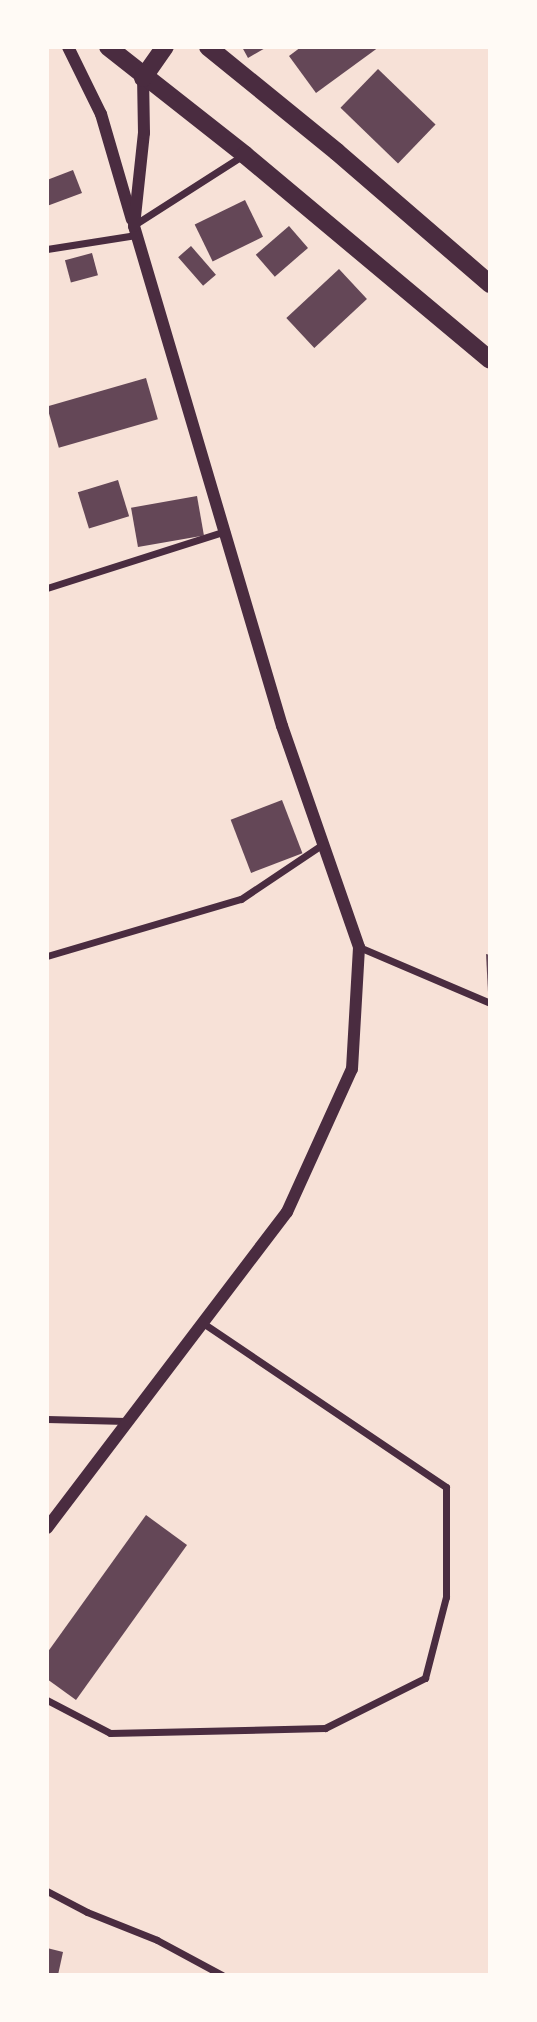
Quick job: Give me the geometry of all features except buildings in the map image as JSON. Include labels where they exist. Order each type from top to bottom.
[{"type":"main road","points":[[108,47],[143,78],[245,155],[490,360]]},
{"type":"main road","points":[[143,78],[165,47]]},
{"type":"main road","points":[[208,47],[337,152],[490,284]]},
{"type":"street","points":[[47,1528],[287,1212],[352,1069],[359,947],[282,726],[101,114],[68,47]]},
{"type":"street","points":[[135,230],[144,133],[143,78]]},
{"type":"street","points":[[47,249],[135,230],[245,155]]},
{"type":"street","points":[[47,588],[226,531]]},
{"type":"street","points":[[47,956],[241,899],[323,844]]},
{"type":"street","points":[[359,947],[490,1003]]},
{"type":"street","points":[[47,1700],[110,1733],[325,1728],[425,1678],[446,1597],[446,1488],[202,1322]]},
{"type":"street","points":[[47,1419],[126,1421]]},
{"type":"street","points":[[47,1891],[87,1912],[157,1940],[222,1975]]}]
